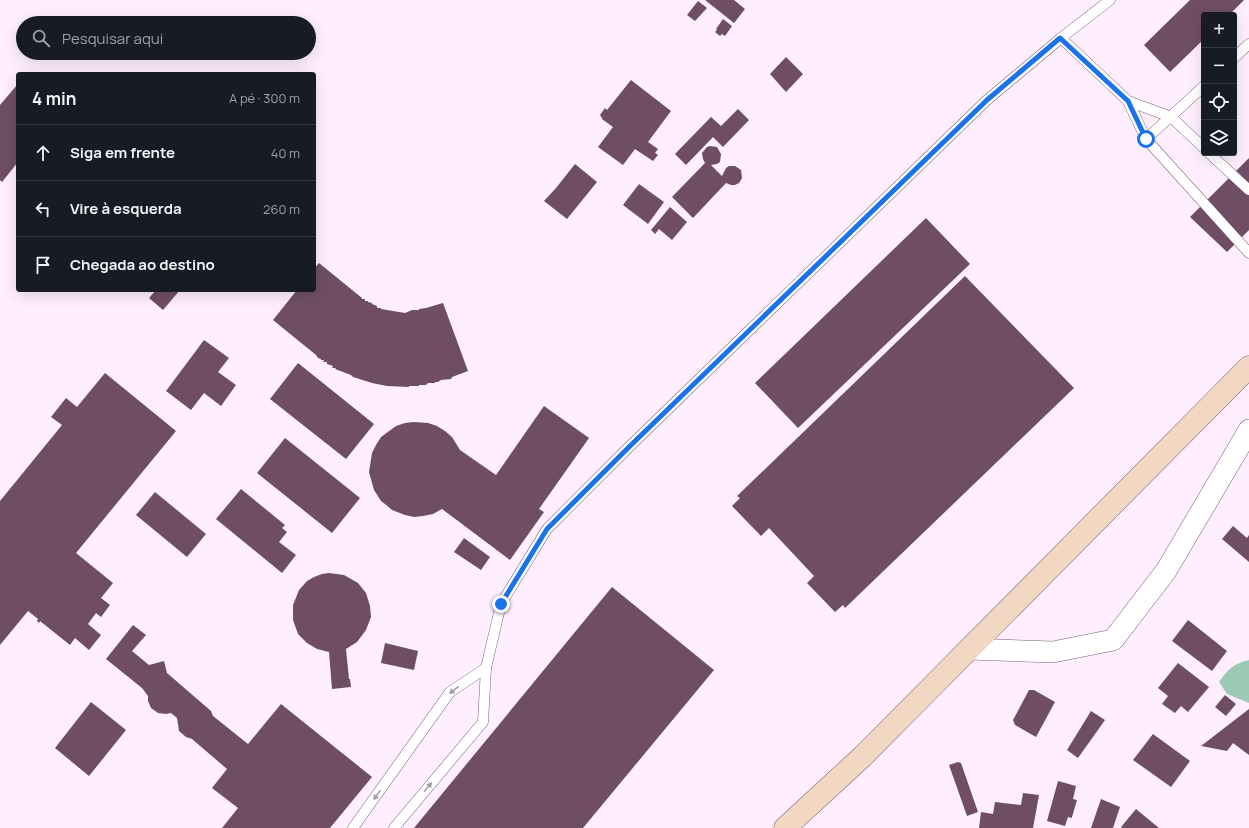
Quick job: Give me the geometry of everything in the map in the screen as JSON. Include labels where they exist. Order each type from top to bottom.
[{"type":"main road","points":[[785,828],[863,756],[1249,367]]},
{"type":"street","points":[[970,649],[1053,652],[1113,640],[1166,571],[1249,430]]},
{"type":"lane","points":[[394,828],[483,722],[486,668],[501,604],[547,529],[641,435],[987,100],[1060,38],[1110,0]]},
{"type":"lane","points":[[1060,38],[1128,101],[1146,139],[1249,253]]},
{"type":"lane","points":[[1237,55],[1249,44]]},
{"type":"lane","points":[[1146,139],[1201,89]]},
{"type":"lane","points":[[1128,101],[1171,117],[1201,145]]},
{"type":"lane","points":[[1212,156],[1249,190]]},
{"type":"lane","points":[[353,828],[450,692],[486,668]]},
{"type":"green space","points":[[1249,660],[1249,703],[1227,694],[1219,682],[1231,668],[1239,663]]},
{"type":"building","points":[[705,0],[734,0],[745,9],[734,23]]},
{"type":"building","points":[[1190,0],[1244,0],[1232,12],[1201,12],[1201,42],[1170,72],[1144,45]]},
{"type":"building","points":[[698,1],[707,8],[695,21],[687,15]]},
{"type":"building","points":[[723,19],[732,26],[725,36],[722,34],[720,36],[715,32]]},
{"type":"building","points":[[786,57],[803,74],[786,92],[770,74]]},
{"type":"building","points":[[631,80],[671,111],[648,142],[658,149],[655,153],[658,155],[653,161],[635,149],[623,165],[598,147],[613,127],[602,119],[600,115],[605,108],[607,110]]},
{"type":"building","points":[[16,86],[16,164],[2,182],[0,180],[0,105]]},
{"type":"building","points":[[738,109],[749,120],[723,147],[713,137],[686,165],[675,154],[711,117],[721,126]]},
{"type":"building","points":[[707,147],[717,147],[721,154],[720,162],[711,165],[722,176],[726,168],[729,166],[735,166],[741,170],[742,178],[739,183],[735,185],[726,183],[693,218],[672,197],[705,163],[702,153]]},
{"type":"building","points":[[1249,158],[1249,230],[1227,252],[1190,217]]},
{"type":"building","points":[[575,164],[597,182],[567,219],[544,201]]},
{"type":"building","points":[[639,184],[664,202],[648,224],[623,205]]},
{"type":"building","points":[[670,207],[687,222],[672,240],[659,229],[655,234],[651,230]]},
{"type":"building","points":[[926,218],[970,264],[798,428],[755,383]]},
{"type":"building","points":[[319,263],[362,299],[365,299],[365,301],[377,306],[377,308],[405,313],[443,303],[468,371],[452,377],[451,379],[428,383],[426,385],[409,387],[387,386],[353,377],[335,369],[336,368],[332,368],[333,366],[327,364],[327,362],[323,362],[324,360],[318,358],[273,320],[295,292],[316,292],[316,267]]},
{"type":"building","points":[[965,276],[1074,388],[845,608],[843,605],[835,612],[807,583],[814,576],[769,528],[761,536],[732,506],[740,498],[737,496]]},
{"type":"building","points":[[154,292],[178,292],[163,310],[149,298]]},
{"type":"building","points":[[204,340],[229,358],[218,372],[236,385],[221,406],[204,393],[191,410],[166,391]]},
{"type":"building","points":[[298,363],[374,424],[346,459],[270,399]]},
{"type":"building","points":[[105,373],[176,431],[76,553],[113,583],[101,598],[110,605],[101,617],[96,613],[88,624],[101,635],[89,650],[75,638],[70,645],[40,621],[39,623],[37,621],[38,619],[28,611],[0,645],[0,501],[62,425],[51,417],[66,398],[77,407]]},
{"type":"building","points":[[544,406],[589,438],[539,509],[544,512],[510,560],[442,509],[433,514],[423,516],[414,517],[405,515],[392,510],[381,501],[374,490],[369,472],[372,453],[381,437],[396,426],[414,422],[428,423],[437,426],[452,437],[460,450],[496,475]]},
{"type":"building","points":[[285,438],[360,498],[332,533],[257,473]]},
{"type":"building","points":[[241,489],[285,525],[282,528],[287,532],[279,542],[296,555],[282,573],[216,519]]},
{"type":"building","points":[[155,492],[206,534],[187,557],[136,515]]},
{"type":"building","points":[[1233,526],[1247,538],[1249,535],[1249,562],[1222,539]]},
{"type":"building","points":[[464,538],[490,557],[481,570],[454,552]]},
{"type":"building","points":[[329,573],[344,575],[358,583],[366,593],[370,606],[371,617],[366,630],[357,642],[346,649],[351,687],[332,689],[329,652],[317,649],[307,643],[298,634],[293,620],[293,605],[299,590],[307,581],[314,577]]},
{"type":"building","points":[[612,587],[714,670],[583,828],[414,828]]},
{"type":"building","points":[[1188,620],[1227,651],[1212,671],[1172,641]]},
{"type":"building","points":[[133,625],[146,635],[132,651],[149,665],[164,661],[167,673],[211,711],[213,716],[248,744],[281,704],[372,777],[330,828],[222,828],[238,808],[212,788],[227,769],[192,739],[186,737],[179,731],[177,718],[171,713],[158,713],[151,708],[148,701],[148,696],[142,688],[106,659]]},
{"type":"building","points":[[385,643],[418,651],[414,670],[381,663]]},
{"type":"building","points":[[1178,663],[1209,687],[1188,712],[1181,706],[1175,713],[1162,704],[1168,696],[1158,688]]},
{"type":"building","points":[[1029,690],[1034,690],[1055,702],[1036,737],[1015,725],[1013,720]]},
{"type":"building","points":[[1225,695],[1236,704],[1226,716],[1215,707]]},
{"type":"building","points":[[91,702],[126,730],[89,776],[55,748]]},
{"type":"building","points":[[1249,709],[1249,755],[1233,743],[1227,751],[1201,746]]},
{"type":"building","points":[[1091,711],[1105,720],[1078,758],[1067,750]]},
{"type":"building","points":[[1153,734],[1190,761],[1171,787],[1133,760]]},
{"type":"building","points":[[958,762],[961,763],[978,812],[967,816],[949,765]]},
{"type":"building","points":[[1058,781],[1076,786],[1073,799],[1077,800],[1072,818],[1068,817],[1065,826],[1047,821]]},
{"type":"building","points":[[1023,793],[1039,795],[1033,828],[979,828],[981,812],[993,814],[995,802],[1021,805]]},
{"type":"building","points":[[1101,799],[1120,807],[1113,828],[1091,828]]},
{"type":"building","points":[[1136,809],[1159,828],[1122,828],[1121,827]]},
{"type":"route","points":[[501,604],[547,529],[630,446],[987,100],[1060,38],[1128,101],[1146,139]]}]
